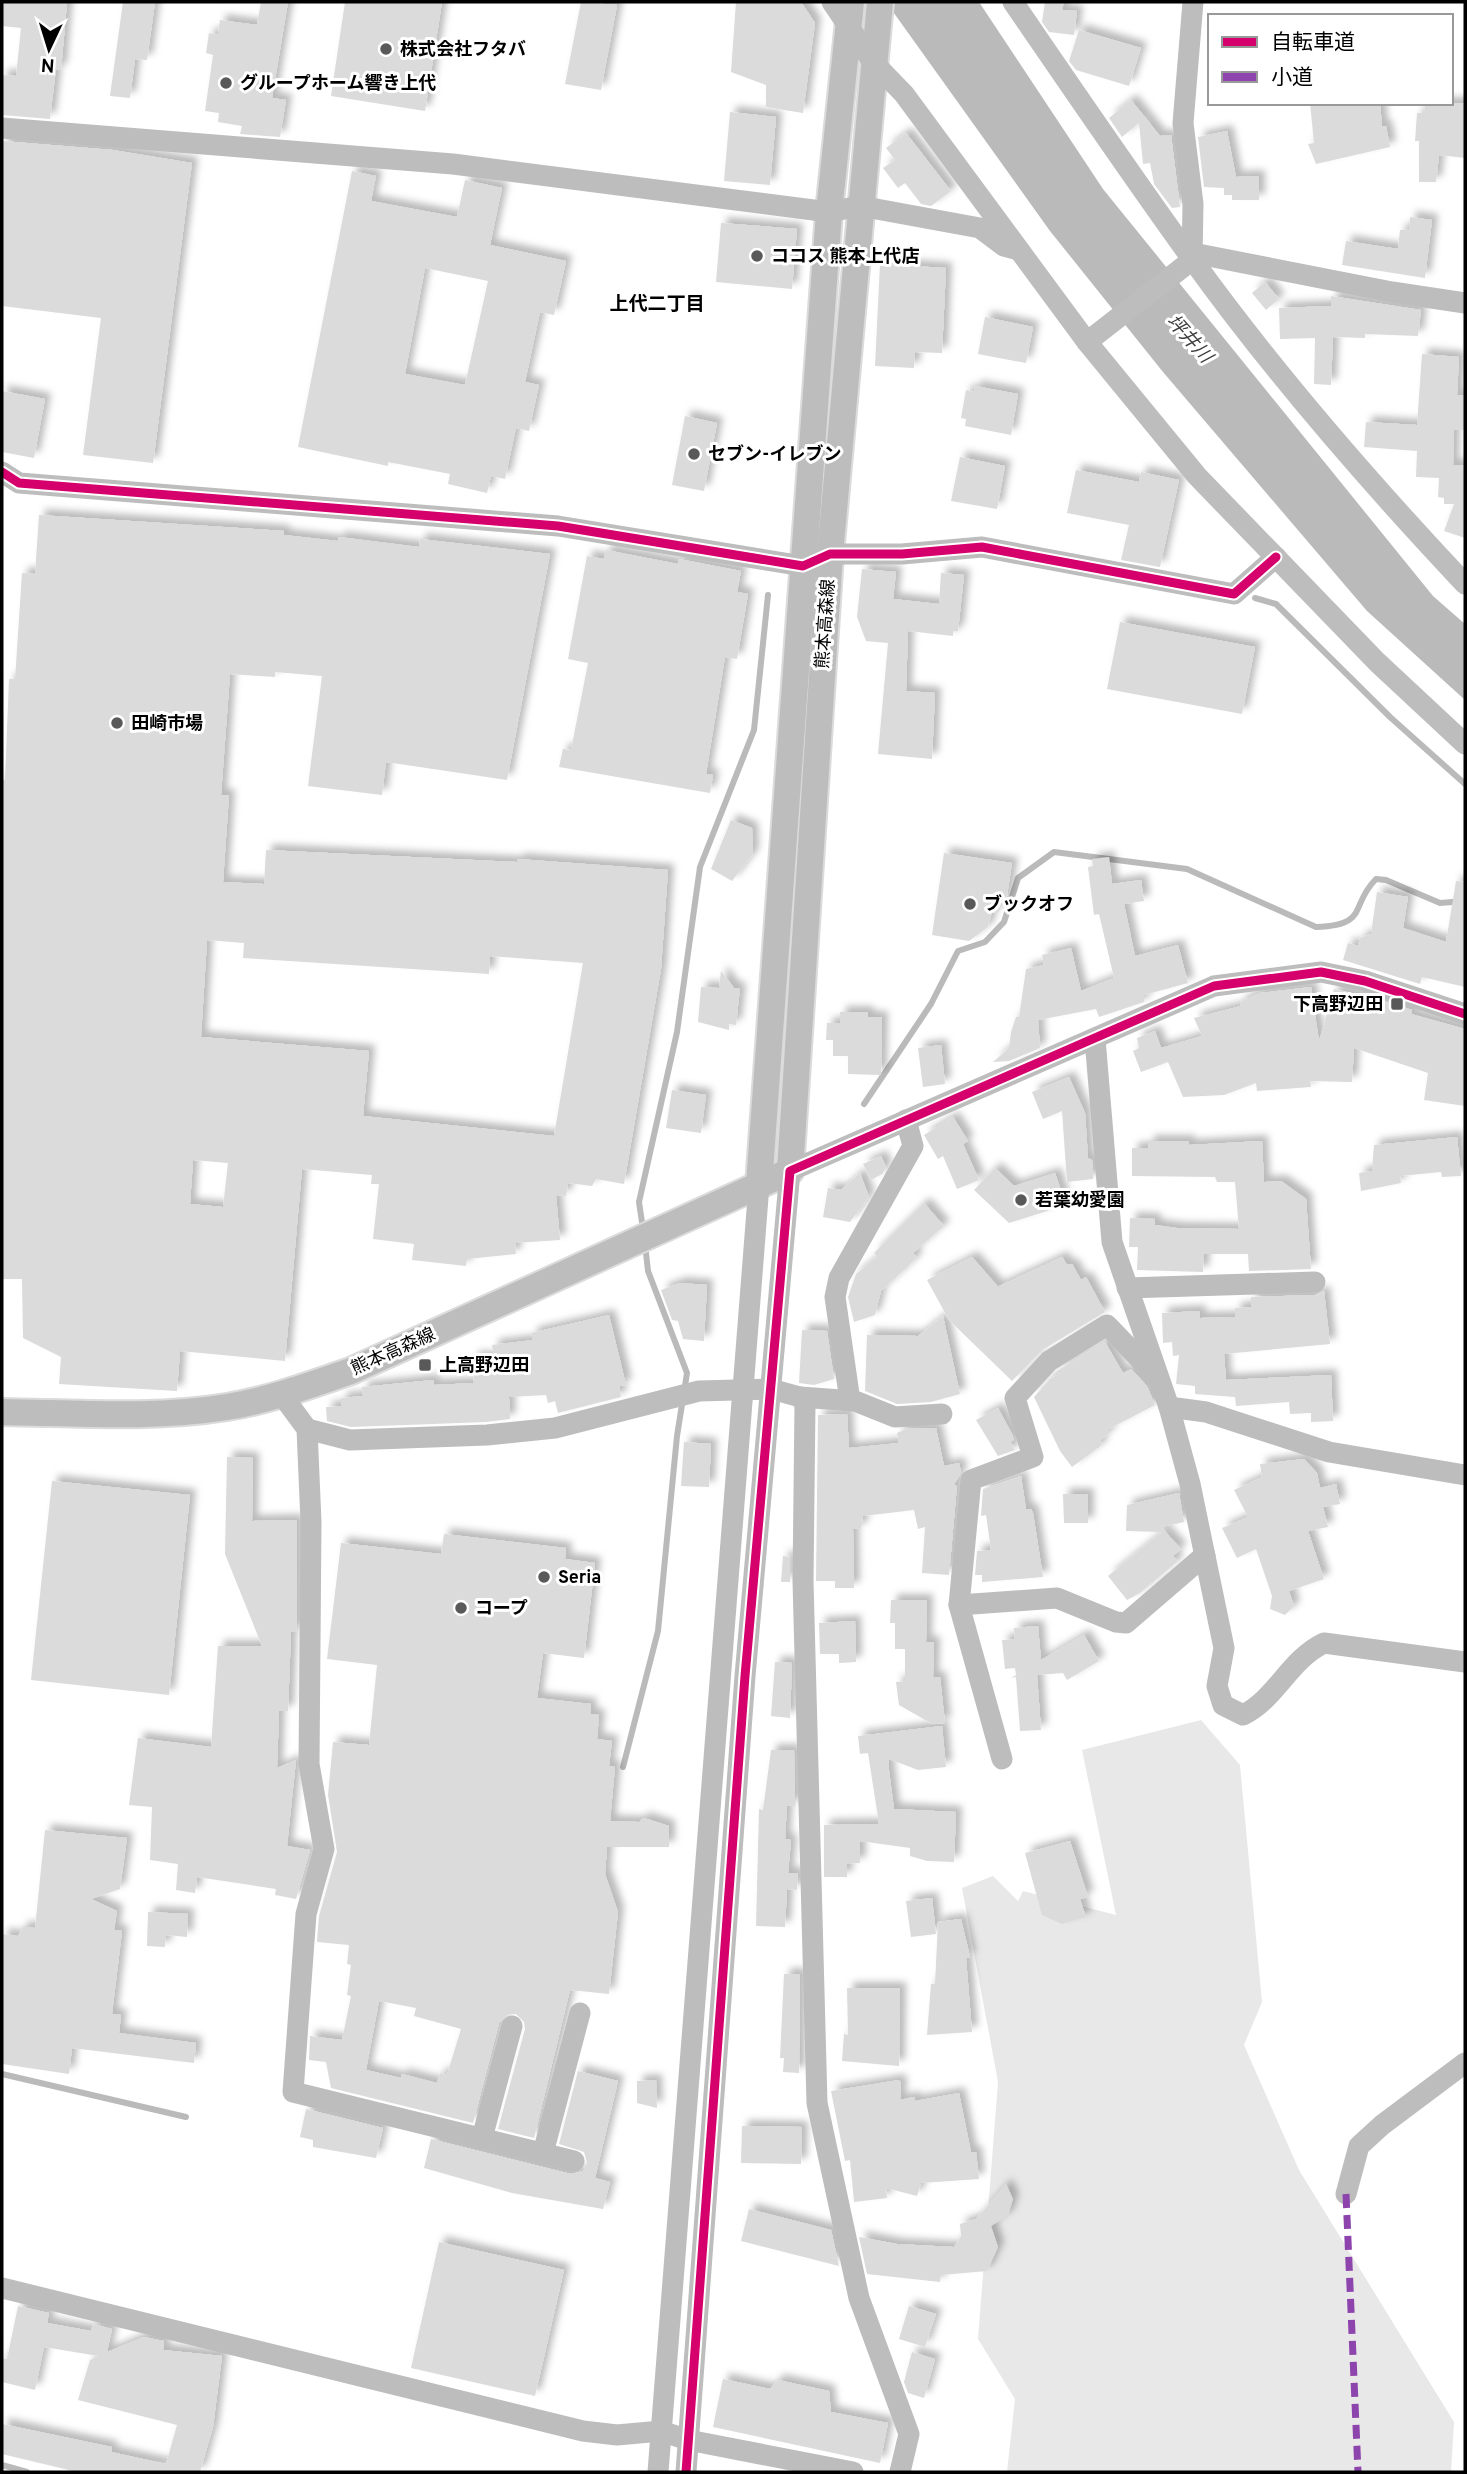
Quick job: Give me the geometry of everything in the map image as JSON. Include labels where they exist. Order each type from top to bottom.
[{"type":"main road","name":"熊本高森線","points":[[2,1412],[168,1414],[227,1407],[282,1395],[351,1371],[790,1171],[830,554],[872,61],[880,2]]},
{"type":"main road","name":"熊本高森線","points":[[759,1185],[829,212],[849,13]]},
{"type":"street","points":[[832,2],[849,13],[872,61],[904,94],[1019,250],[1197,476],[1377,662],[1465,744]]},
{"type":"street","points":[[1013,2],[1189,261],[1310,409],[1465,584]]},
{"type":"street","points":[[1091,340],[1189,261],[1193,204],[1183,122],[1193,2]]},
{"type":"street","points":[[2,128],[453,164],[829,212],[860,206],[980,228],[1004,246],[1019,250]]},
{"type":"street","points":[[1189,261],[1465,303]]},
{"type":"street","points":[[2,472],[19,483],[558,526],[803,566],[830,554],[902,554],[982,547],[1234,594],[1276,557]]},
{"type":"street","points":[[686,2472],[724,1948],[790,1171],[1214,986],[1321,972],[1365,981],[1465,1014]]},
{"type":"street","points":[[1095,1039],[1112,1242],[1169,1407],[1205,1555],[1224,1648],[1217,1686],[1223,1705],[1243,1715],[1260,1707],[1308,1650],[1324,1643],[1465,1662]]},
{"type":"street","points":[[850,1401],[835,1297],[839,1278],[913,1146],[906,1120]]},
{"type":"street","points":[[658,2472],[759,1185]]},
{"type":"street","points":[[1127,1288],[1315,1282]]},
{"type":"street","points":[[1002,1759],[959,1605],[971,1480],[1033,1457],[1015,1398],[1049,1361],[1107,1325],[1161,1381]]},
{"type":"street","points":[[307,1429],[350,1440],[487,1435],[555,1428],[699,1391],[771,1389],[800,1397],[850,1401],[895,1417],[942,1414]]},
{"type":"street","points":[[282,1395],[307,1429],[311,1522],[309,1764],[324,1849],[306,1914],[293,2092],[575,2161]]},
{"type":"street","points":[[800,1397],[805,1404],[803,1581],[817,2103],[859,2298],[909,2434],[900,2472]]},
{"type":"street","points":[[1169,1407],[1206,1412],[1329,1452],[1465,1475]]},
{"type":"street","points":[[959,1605],[1057,1598],[1116,1622],[1126,1623],[1205,1555]]},
{"type":"street","points":[[699,1946],[724,1948]]},
{"type":"street","points":[[543,2153],[580,2013]]},
{"type":"street","points":[[482,2138],[512,2026]]},
{"type":"street","points":[[1346,2194],[1359,2146],[1382,2124],[1465,2063]]},
{"type":"street","points":[[2,2288],[583,2431],[617,2435],[661,2431],[688,2440],[853,2472]]},
{"type":"shaded area","points":[[1201,1720],[1240,1765],[1262,2002],[1244,2045],[1299,2170],[1454,2422],[1451,2472],[1007,2472],[1015,2399],[978,2339],[998,2082],[962,1888],[993,1876],[1018,1901],[1023,1891],[1116,1915],[1082,1750]]},
{"type":"water","name":"坪井川","points":[[886,2],[979,2],[1103,189],[1433,596],[1465,624],[1465,700],[1367,611],[1163,372],[1050,231]]},
{"type":"building","points":[[2,2],[67,3],[61,70],[56,69],[50,119],[2,115],[2,75],[16,76],[21,28],[2,26]]},
{"type":"building","points":[[123,2],[155,2],[147,60],[135,59],[130,98],[110,96]]},
{"type":"building","points":[[261,2],[288,2],[272,98],[286,100],[280,137],[240,134],[242,126],[218,122],[219,113],[205,111],[213,55],[206,53],[209,33],[218,35],[220,20],[257,25]]},
{"type":"building","name":"株式会社フタバ","points":[[345,2],[442,2],[425,111],[331,96]]},
{"type":"building","points":[[581,2],[617,5],[601,90],[565,84]]},
{"type":"building","points":[[736,2],[801,2],[815,23],[803,113],[766,107],[766,85],[731,72]]},
{"type":"building","points":[[1045,2],[1064,2],[1062,10],[1077,11],[1074,35],[1049,32],[1042,22]]},
{"type":"building","points":[[1079,30],[1141,48],[1129,86],[1076,70],[1069,61]]},
{"type":"building","points":[[1131,100],[1160,136],[1171,135],[1180,207],[1172,208],[1154,184],[1150,163],[1143,164],[1139,123],[1122,137],[1109,118]]},
{"type":"building","points":[[1465,103],[1465,158],[1439,155],[1436,182],[1419,182],[1419,141],[1415,141],[1417,113],[1424,113],[1425,105]]},
{"type":"building","points":[[1310,105],[1380,105],[1382,126],[1386,126],[1390,147],[1316,164],[1308,144],[1314,143]]},
{"type":"building","points":[[730,112],[776,117],[770,185],[724,181]]},
{"type":"building","points":[[1227,131],[1236,177],[1259,176],[1259,200],[1232,200],[1232,195],[1224,195],[1224,188],[1204,187],[1198,137]]},
{"type":"building","points":[[906,133],[951,191],[931,206],[921,204],[905,183],[898,188],[883,168],[895,160],[886,148]]},
{"type":"building","points":[[2,141],[113,150],[192,163],[153,463],[83,455],[101,318],[2,306]]},
{"type":"building","points":[[352,171],[376,176],[371,201],[457,217],[465,180],[502,188],[490,245],[566,261],[554,315],[540,312],[525,382],[539,385],[529,431],[516,428],[505,479],[491,476],[487,493],[448,484],[450,474],[388,462],[388,466],[298,447]],"holes":[[[425,268],[488,281],[465,385],[405,374]]]},
{"type":"building","points":[[1410,217],[1432,220],[1425,278],[1342,265],[1346,241],[1398,249],[1400,230],[1409,229]]},
{"type":"building","name":"ココス 熊本上代店","points":[[721,223],[797,229],[792,289],[716,282]]},
{"type":"building","points":[[880,264],[946,268],[942,353],[915,352],[914,368],[875,366]]},
{"type":"building","points":[[1265,282],[1279,299],[1266,310],[1252,293]]},
{"type":"building","points":[[1331,296],[1421,310],[1418,336],[1365,334],[1365,338],[1333,337],[1331,385],[1314,384],[1315,338],[1280,339],[1279,308],[1331,306]]},
{"type":"building","points":[[985,317],[1033,327],[1026,363],[978,354]]},
{"type":"building","points":[[1422,354],[1459,357],[1457,395],[1465,396],[1465,430],[1454,430],[1453,465],[1465,465],[1465,538],[1444,531],[1454,504],[1444,504],[1444,498],[1438,497],[1439,478],[1416,477],[1417,451],[1364,447],[1366,422],[1417,425]]},
{"type":"building","points":[[975,386],[1018,394],[1011,435],[965,426],[966,419],[961,418],[966,390],[974,392]]},
{"type":"building","points":[[2,391],[45,399],[34,458],[2,452]]},
{"type":"building","name":"セブン-イレブン","points":[[685,416],[717,423],[704,491],[672,485]]},
{"type":"building","points":[[960,457],[1005,466],[997,509],[951,501]]},
{"type":"building","points":[[1076,470],[1139,482],[1141,472],[1179,480],[1160,567],[1121,560],[1129,525],[1067,513]]},
{"type":"building","points":[[39,515],[284,531],[284,535],[338,541],[339,537],[419,547],[420,539],[550,554],[507,780],[386,762],[382,795],[308,786],[322,676],[275,672],[275,677],[230,674],[221,795],[229,795],[223,882],[264,884],[266,850],[517,862],[518,859],[668,870],[661,969],[624,1184],[596,1179],[592,1186],[568,1183],[566,1196],[556,1195],[560,1240],[515,1243],[516,1254],[467,1259],[466,1266],[412,1260],[414,1244],[373,1239],[379,1184],[371,1184],[372,1175],[302,1169],[285,1361],[180,1351],[177,1391],[59,1384],[61,1357],[23,1338],[22,1279],[2,1279],[2,780],[5,780],[9,679],[15,679],[22,573],[35,574]],"holes":[[[207,940],[244,943],[243,958],[489,974],[490,956],[583,963],[554,1136],[363,1116],[369,1051],[201,1037]],[[193,1160],[228,1163],[223,1207],[190,1204]]]},
{"type":"building","points":[[606,550],[678,564],[679,559],[741,571],[737,592],[748,594],[737,659],[725,657],[706,774],[713,775],[710,793],[559,767],[563,749],[571,750],[588,663],[568,659],[587,556],[604,559]]},
{"type":"building","points":[[862,569],[896,572],[893,599],[939,604],[941,573],[964,575],[958,631],[953,631],[953,636],[908,631],[906,691],[935,693],[932,759],[878,754],[888,643],[866,641],[857,617]]},
{"type":"building","points":[[1120,622],[1255,647],[1242,714],[1107,689]]},
{"type":"building","points":[[731,820],[752,828],[753,854],[732,881],[711,869]]},
{"type":"building","name":"ブックオフ","points":[[944,853],[1012,863],[1007,896],[998,913],[992,912],[988,927],[969,941],[932,935]]},
{"type":"building","points":[[1109,857],[1112,884],[1141,880],[1144,901],[1124,904],[1135,956],[1178,945],[1188,983],[1144,995],[1144,1002],[1099,1017],[1096,1009],[1038,1020],[1040,1048],[1009,1061],[993,1062],[1009,1048],[1011,1032],[1016,1017],[1019,1017],[1026,969],[1044,965],[1042,955],[1071,948],[1081,991],[1114,978],[1099,914],[1094,915],[1088,867],[1093,866],[1092,859]]},
{"type":"building","points":[[1456,881],[1465,882],[1465,987],[1422,977],[1420,984],[1343,960],[1348,943],[1358,946],[1360,938],[1371,934],[1377,892],[1408,897],[1403,928],[1446,942]]},
{"type":"building","points":[[721,971],[734,988],[740,988],[736,1025],[729,1024],[729,1030],[698,1022],[701,987],[719,988]]},
{"type":"building","points":[[1311,987],[1319,1041],[1334,989],[1381,1000],[1412,1010],[1411,1014],[1465,1029],[1465,1106],[1424,1100],[1428,1073],[1354,1048],[1352,1082],[1310,1081],[1311,1087],[1257,1091],[1256,1083],[1224,1095],[1183,1097],[1168,1062],[1141,1072],[1133,1051],[1139,1048],[1137,1038],[1155,1031],[1161,1048],[1202,1036],[1194,1018],[1241,1006],[1240,1002],[1260,993]]},
{"type":"building","points":[[840,1012],[868,1012],[868,1017],[882,1017],[881,1075],[848,1074],[848,1056],[833,1056],[833,1040],[826,1040],[827,1023],[840,1023]]},
{"type":"building","points":[[941,1045],[945,1084],[923,1087],[918,1048]]},
{"type":"building","points":[[1069,1077],[1085,1113],[1088,1158],[1092,1160],[1093,1179],[1067,1182],[1062,1111],[1043,1119],[1032,1092]]},
{"type":"building","points":[[672,1090],[706,1095],[701,1133],[666,1128]]},
{"type":"building","points":[[953,1117],[968,1141],[963,1144],[979,1180],[957,1189],[943,1156],[938,1159],[924,1135]]},
{"type":"building","points":[[1457,1137],[1461,1176],[1442,1177],[1441,1172],[1400,1176],[1401,1183],[1361,1191],[1359,1173],[1372,1171],[1374,1145]]},
{"type":"building","points":[[1148,1141],[1189,1141],[1189,1145],[1262,1141],[1264,1182],[1281,1181],[1306,1199],[1311,1269],[1249,1271],[1248,1254],[1204,1254],[1203,1272],[1137,1270],[1138,1247],[1129,1247],[1130,1218],[1155,1219],[1155,1225],[1177,1228],[1239,1229],[1235,1182],[1217,1182],[1215,1177],[1132,1176],[1132,1148],[1148,1148]]},
{"type":"building","points":[[881,1156],[886,1167],[882,1174],[871,1180],[863,1164]]},
{"type":"building","points":[[995,1168],[1014,1186],[1055,1173],[1066,1205],[1009,1223],[974,1190]]},
{"type":"building","points":[[860,1173],[869,1197],[850,1222],[823,1217],[828,1188],[841,1190]]},
{"type":"building","points":[[924,1203],[944,1226],[913,1253],[917,1258],[881,1291],[875,1315],[854,1322],[848,1297],[856,1274],[877,1257],[874,1253]]},
{"type":"building","points":[[972,1257],[1000,1289],[999,1286],[1062,1257],[1067,1265],[1072,1264],[1081,1280],[1086,1277],[1105,1312],[1042,1350],[1012,1381],[949,1320],[927,1280]]},
{"type":"building","points":[[680,1283],[707,1285],[704,1341],[683,1339],[678,1321],[672,1320],[661,1290]]},
{"type":"building","points":[[1324,1291],[1330,1344],[1224,1354],[1226,1380],[1331,1375],[1333,1421],[1311,1422],[1311,1413],[1290,1414],[1289,1402],[1236,1406],[1235,1397],[1195,1394],[1195,1386],[1176,1384],[1179,1355],[1173,1356],[1172,1342],[1163,1343],[1162,1313],[1200,1311],[1200,1318],[1235,1317],[1235,1308],[1251,1307],[1251,1297],[1315,1295]]},
{"type":"building","points":[[609,1315],[626,1385],[619,1386],[621,1397],[558,1413],[555,1401],[548,1403],[546,1395],[509,1397],[510,1419],[486,1422],[351,1427],[327,1421],[326,1407],[341,1406],[341,1398],[363,1396],[362,1387],[433,1380],[434,1385],[474,1383],[472,1357],[494,1357],[492,1345],[533,1340],[531,1333]]},
{"type":"building","points":[[943,1316],[960,1394],[931,1402],[897,1404],[865,1391],[867,1335],[918,1336]]},
{"type":"building","points":[[802,1330],[827,1331],[834,1379],[814,1385],[799,1383]]},
{"type":"building","points":[[1105,1342],[1123,1373],[1131,1369],[1147,1386],[1155,1405],[1107,1430],[1110,1433],[1100,1440],[1102,1445],[1072,1467],[1060,1451],[1034,1397],[1050,1379],[1064,1371],[1057,1371]]},
{"type":"building","points":[[998,1408],[1012,1434],[1014,1440],[1010,1442],[1015,1450],[998,1456],[976,1420]]},
{"type":"building","points":[[847,1414],[849,1448],[899,1443],[897,1433],[906,1429],[936,1428],[944,1466],[959,1463],[961,1472],[954,1485],[957,1485],[949,1575],[922,1573],[925,1527],[918,1529],[914,1510],[863,1516],[861,1529],[853,1528],[854,1588],[835,1588],[835,1581],[816,1581],[818,1415]]},
{"type":"building","points":[[684,1442],[711,1444],[709,1487],[681,1486]]},
{"type":"building","points":[[227,1457],[253,1458],[252,1521],[297,1520],[297,1632],[291,1632],[288,1711],[279,1711],[277,1768],[296,1760],[287,1846],[310,1850],[296,1899],[275,1895],[276,1889],[197,1877],[195,1893],[176,1890],[178,1864],[150,1860],[152,1807],[129,1805],[138,1738],[211,1747],[218,1646],[262,1646],[225,1554]]},
{"type":"building","points":[[1304,1459],[1317,1473],[1320,1488],[1336,1484],[1340,1504],[1323,1507],[1328,1527],[1308,1531],[1324,1579],[1289,1591],[1294,1606],[1285,1615],[1270,1609],[1272,1596],[1256,1549],[1237,1558],[1222,1528],[1248,1517],[1234,1490],[1262,1477],[1260,1464]]},
{"type":"building","points":[[1021,1476],[1026,1509],[1031,1509],[1033,1513],[1043,1577],[982,1582],[982,1575],[975,1575],[977,1551],[991,1550],[986,1515],[981,1516],[983,1489]]},
{"type":"building","points":[[52,1481],[190,1495],[169,1695],[31,1680]]},
{"type":"building","points":[[1179,1493],[1184,1522],[1161,1527],[1181,1549],[1173,1556],[1178,1561],[1140,1593],[1127,1600],[1108,1576],[1162,1532],[1126,1531],[1127,1505]]},
{"type":"building","points":[[1063,1494],[1088,1494],[1088,1523],[1064,1523]]},
{"type":"building","points":[[444,1534],[566,1548],[565,1559],[595,1563],[584,1658],[543,1653],[537,1698],[591,1704],[590,1714],[599,1715],[597,1739],[612,1741],[609,1766],[615,1767],[610,1821],[639,1822],[644,1818],[669,1826],[669,1847],[607,1847],[605,1874],[618,1912],[609,1994],[570,1990],[534,2138],[498,2129],[525,2029],[524,2022],[516,2014],[508,2014],[499,2023],[473,2123],[331,2088],[326,2062],[309,2060],[310,2036],[342,2040],[351,1996],[347,1995],[351,1965],[347,1964],[349,1945],[317,1942],[319,1916],[337,1852],[328,1795],[333,1742],[369,1745],[377,1665],[327,1659],[341,1543],[441,1554]],"holes":[[[379,2001],[416,2008],[414,2016],[461,2029],[447,2075],[440,2073],[437,2083],[402,2074],[401,2078],[366,2070]]]},
{"type":"building","points":[[783,1556],[790,1557],[790,1582],[781,1582]]},
{"type":"building","points":[[891,1600],[927,1600],[926,1642],[934,1642],[933,1678],[940,1677],[945,1723],[932,1724],[899,1705],[896,1682],[905,1681],[905,1649],[895,1649],[895,1623],[890,1623]]},
{"type":"building","points":[[855,1621],[856,1662],[839,1663],[839,1654],[820,1654],[819,1623]]},
{"type":"building","points":[[1038,1626],[1041,1660],[1084,1635],[1099,1661],[1067,1680],[1063,1673],[1037,1675],[1041,1730],[1020,1731],[1016,1677],[1011,1678],[1016,1675],[1015,1668],[1005,1669],[1002,1640],[1015,1639],[1014,1628]]},
{"type":"building","points":[[775,1662],[792,1663],[790,1718],[771,1716]]},
{"type":"building","points":[[942,1726],[946,1767],[918,1770],[889,1759],[889,1770],[894,1809],[956,1812],[954,1862],[927,1861],[910,1856],[910,1848],[860,1841],[860,1863],[847,1864],[847,1877],[824,1877],[824,1825],[879,1824],[868,1753],[860,1754],[858,1736]]},
{"type":"building","points":[[771,1750],[794,1750],[795,1806],[787,1805],[785,1839],[791,1840],[788,1873],[798,1873],[797,1890],[787,1889],[785,1927],[756,1926],[759,1809],[763,1810]]},
{"type":"building","points":[[45,1830],[127,1838],[120,1889],[91,1899],[117,1911],[114,1930],[122,1931],[112,2014],[121,2015],[119,2033],[196,2043],[194,2063],[72,2048],[69,2074],[2,2064],[2,1934],[18,1936],[23,1927],[35,1928]]},
{"type":"building","points":[[1070,1841],[1088,1897],[1080,1899],[1086,1917],[1062,1924],[1042,1915],[1025,1853]]},
{"type":"building","points":[[932,1898],[936,1934],[911,1937],[906,1901]]},
{"type":"building","points":[[148,1912],[188,1914],[187,1937],[166,1935],[165,1947],[147,1946]]},
{"type":"building","points":[[961,1919],[970,1957],[966,1958],[972,2032],[927,2035],[931,1984],[935,1984],[938,1922]]},
{"type":"building","points":[[784,1974],[800,1974],[799,2073],[783,2072],[784,2058],[780,2058]]},
{"type":"building","points":[[847,1988],[900,1988],[899,2066],[842,2061],[844,2034],[848,2035]]},
{"type":"building","points":[[578,2071],[618,2081],[595,2178],[610,2182],[603,2209],[512,2193],[424,2168],[431,2139],[571,2174],[583,2171],[587,2163],[584,2152],[559,2144]]},
{"type":"building","points":[[656,2080],[657,2108],[637,2103],[637,2081]]},
{"type":"building","points":[[899,2080],[900,2100],[914,2097],[915,2101],[959,2093],[971,2152],[976,2152],[979,2179],[921,2183],[917,2196],[886,2188],[887,2198],[854,2202],[850,2160],[845,2161],[831,2091]]},
{"type":"building","points":[[306,2109],[383,2128],[376,2158],[313,2147],[313,2140],[300,2137]]},
{"type":"building","points":[[742,2126],[802,2127],[801,2164],[741,2163]]},
{"type":"building","points":[[1006,2184],[1013,2199],[1008,2215],[991,2226],[998,2247],[987,2271],[941,2275],[940,2282],[867,2274],[859,2237],[897,2244],[954,2247],[961,2236],[960,2224],[976,2219]]},
{"type":"building","points":[[749,2209],[831,2230],[839,2266],[741,2241]]},
{"type":"building","points":[[439,2242],[564,2270],[535,2396],[411,2368]]},
{"type":"building","points":[[18,2306],[49,2313],[47,2323],[91,2331],[93,2324],[112,2329],[107,2352],[144,2337],[164,2341],[163,2350],[222,2356],[213,2427],[200,2472],[77,2472],[2,2454],[2,2424],[112,2447],[111,2452],[166,2464],[177,2425],[78,2400],[90,2360],[98,2356],[44,2347],[35,2390],[2,2382],[2,2358],[7,2359]]},
{"type":"building","points":[[909,2306],[936,2314],[925,2347],[899,2339]]},
{"type":"building","points":[[912,2352],[935,2359],[924,2398],[908,2393],[904,2382]]},
{"type":"building","points":[[723,2379],[770,2389],[778,2380],[829,2391],[831,2412],[888,2423],[880,2463],[713,2427]]},
{"type":"waterway","points":[[643,1229],[639,1202],[677,1032],[700,867],[754,730],[768,595]]},
{"type":"waterway","points":[[1255,598],[1276,604],[1390,717],[1465,784]]},
{"type":"waterway","points":[[864,1104],[931,1004],[958,951],[985,942],[1004,922],[1018,878],[1054,852],[1187,869],[1316,927],[1333,925],[1352,918],[1376,879],[1386,880],[1440,903],[1465,901]]},
{"type":"waterway","points":[[623,1767],[658,1631],[677,1436],[687,1373],[648,1271],[645,1244]]},
{"type":"waterway","points":[[2,2074],[186,2117]]},
{"type":"waterway","points":[[2,2465],[27,2472]]},
{"type":"marked path","points":[[1346,2194],[1358,2472]]},
{"type":"cycle path","points":[[2,472],[19,483],[558,526],[803,566],[830,554],[902,554],[982,547],[1234,594],[1276,557]]},
{"type":"cycle path","points":[[686,2472],[745,1676],[790,1171],[1214,986],[1321,972],[1365,981],[1465,1014]]},
{"type":"place","name":"株式会社フタバ","points":[[386,49]]},
{"type":"place","name":"グループホーム響き上代","points":[[226,83]]},
{"type":"place","name":"ココス 熊本上代店","points":[[757,256]]},
{"type":"place","name":"セブン-イレブン","points":[[694,454]]},
{"type":"place","name":"田崎市場","points":[[117,723]]},
{"type":"place","name":"ブックオフ","points":[[970,904]]},
{"type":"place","name":"下高野辺田","points":[[1397,1004]]},
{"type":"place","name":"若葉幼愛園","points":[[1021,1200]]},
{"type":"place","name":"上高野辺田","points":[[425,1365]]},
{"type":"place","name":"Seria","points":[[544,1577]]},
{"type":"place","name":"コープ","points":[[461,1608]]},
{"type":"district","name":"上代二丁目","points":[[657,303]]}]
